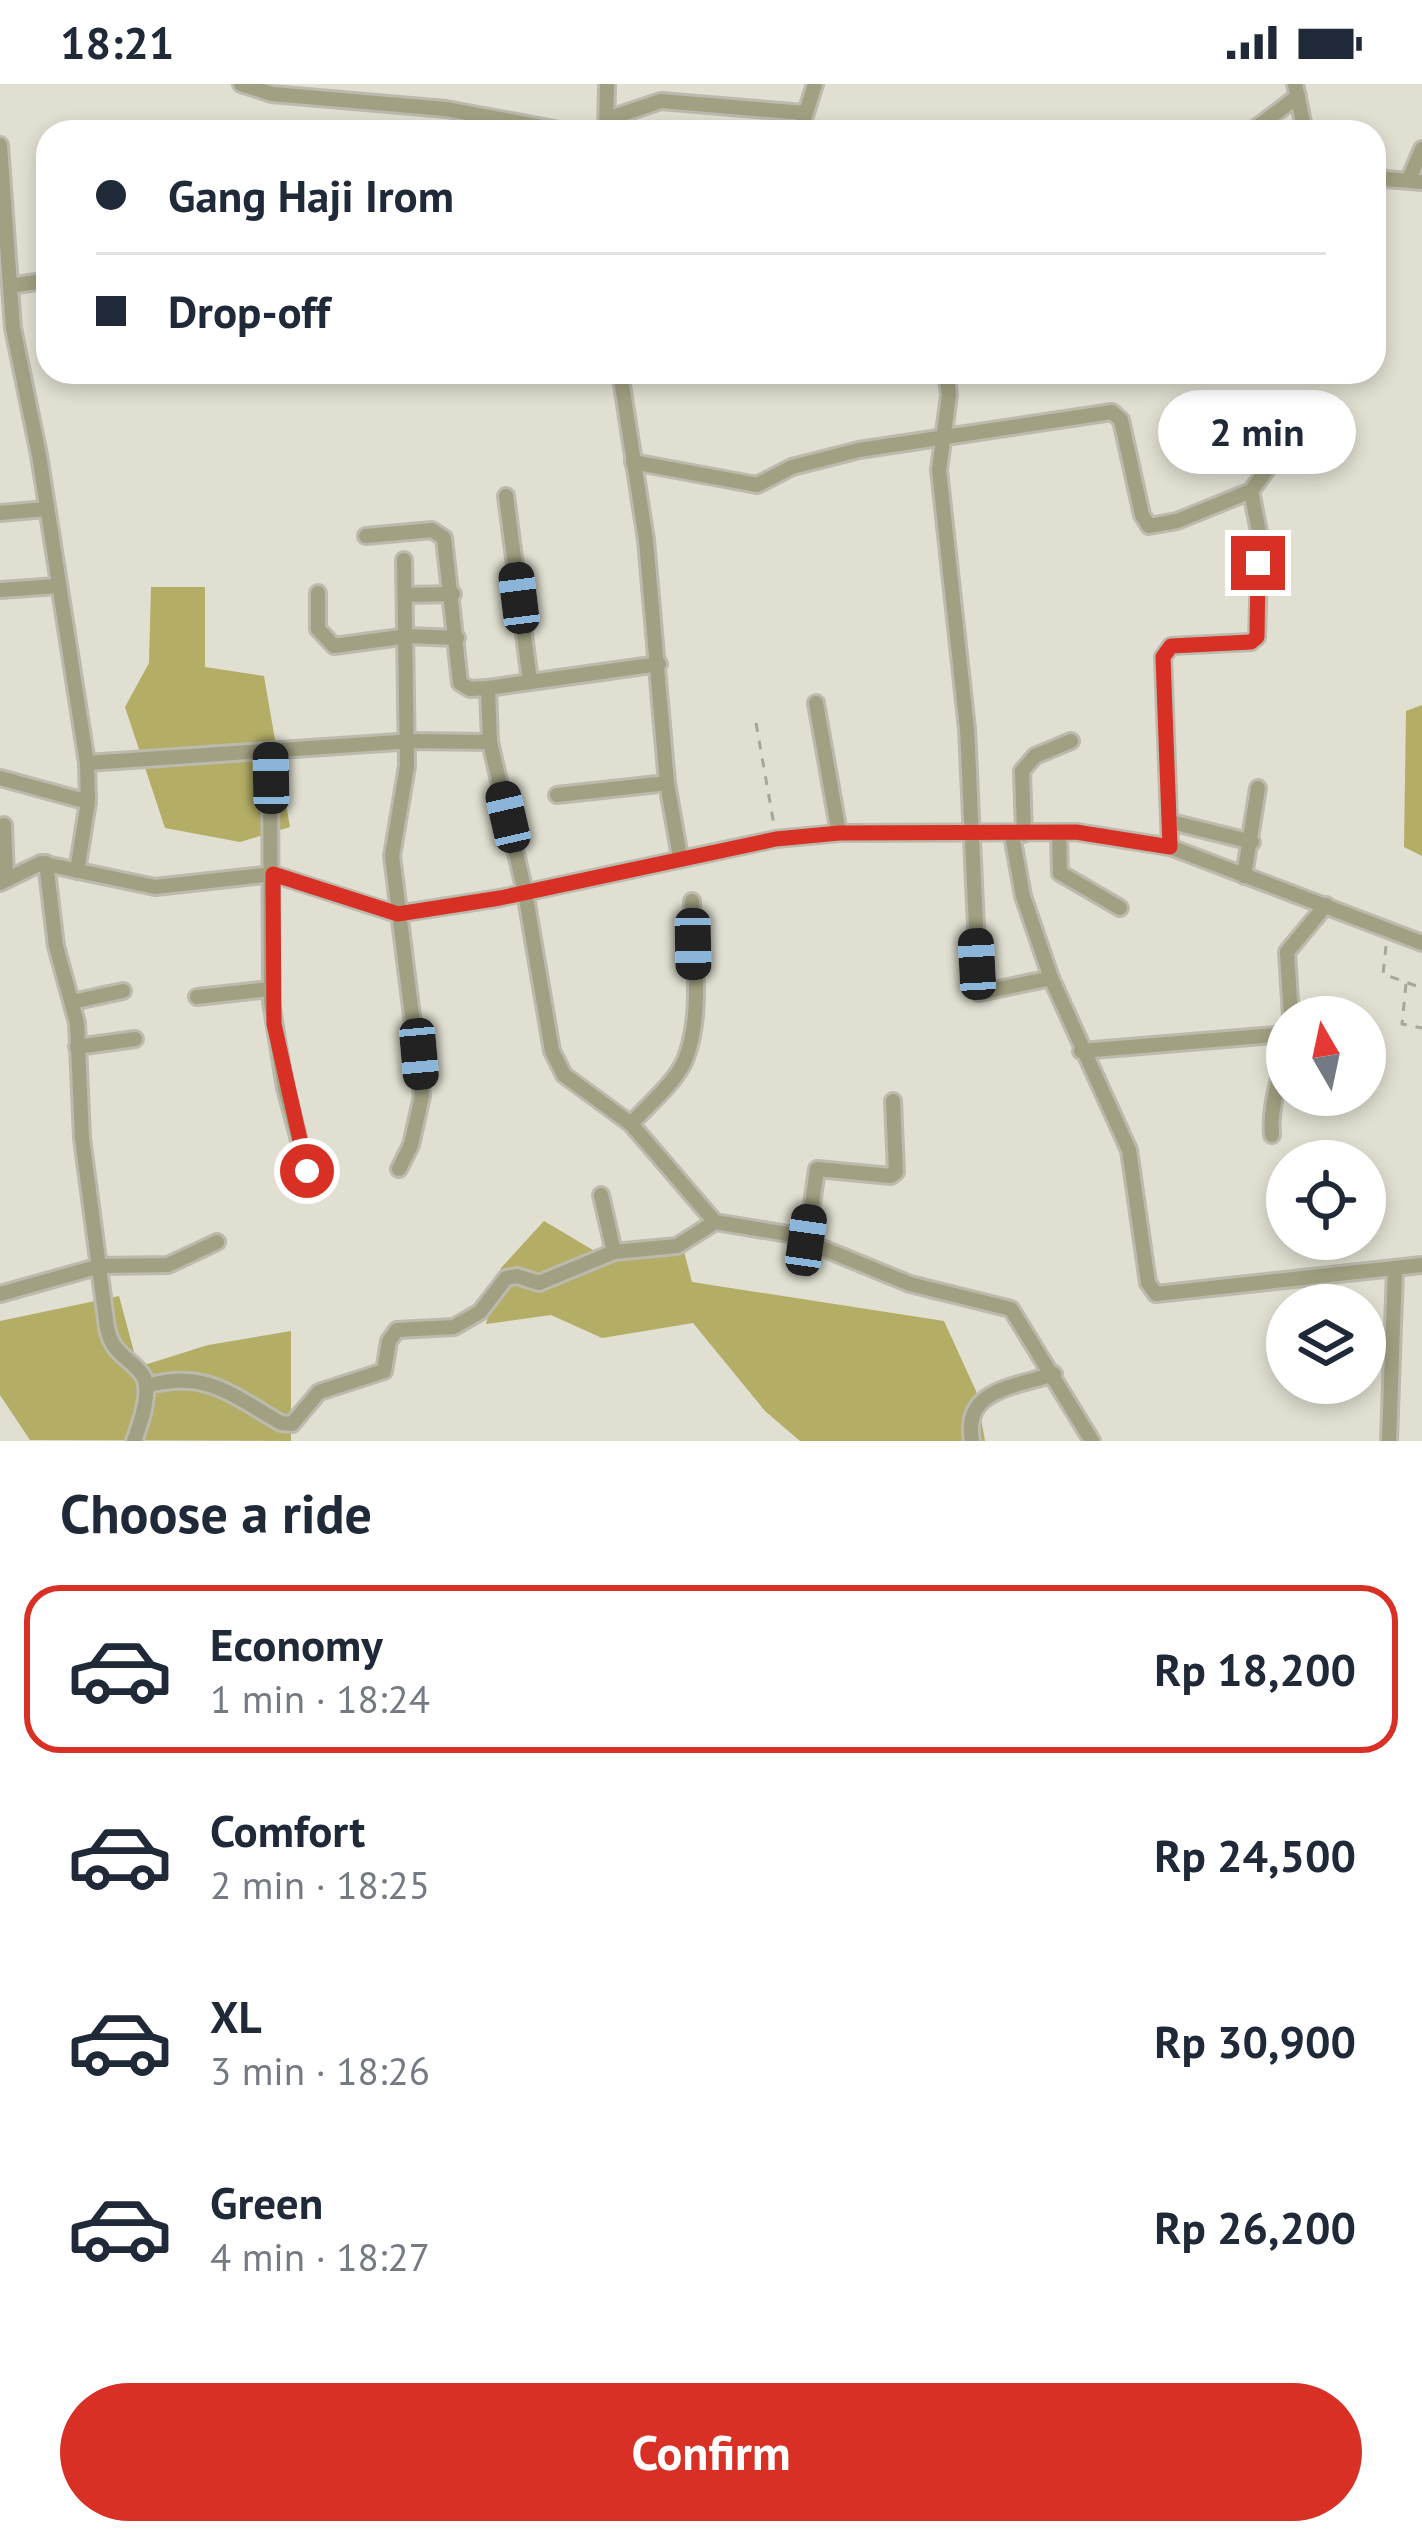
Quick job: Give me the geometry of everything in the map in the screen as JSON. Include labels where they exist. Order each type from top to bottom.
[{"type":"street","points":[[241,84],[272,94],[446,109],[505,120]]},
{"type":"street","points":[[607,84],[607,120]]},
{"type":"street","points":[[802,120],[815,84]]},
{"type":"street","points":[[1264,120],[1296,90]]},
{"type":"street","points":[[1296,90],[1302,120]]},
{"type":"street","points":[[618,120],[662,101],[804,112]]},
{"type":"street","points":[[0,145],[16,350],[40,455],[87,763],[88,802],[77,871]]},
{"type":"street","points":[[1386,179],[1416,180],[1422,149]]},
{"type":"street","points":[[10,286],[35,282]]},
{"type":"street","points":[[622,384],[659,664],[667,782],[680,856]]},
{"type":"street","points":[[947,384],[949,406],[940,437],[938,470],[967,729],[979,993],[1051,978]]},
{"type":"street","points":[[633,462],[757,485],[799,465],[940,437],[1112,412],[1121,420],[1142,515],[1149,526],[1177,521],[1251,491],[1268,468],[1274,432]]},
{"type":"street","points":[[1170,847],[1163,657],[1171,646],[1251,642],[1257,637],[1260,537],[1251,491]]},
{"type":"street","points":[[506,496],[530,681]]},
{"type":"street","points":[[0,513],[46,508]]},
{"type":"street","points":[[366,536],[438,531],[444,538],[460,683],[470,689],[659,664]]},
{"type":"street","points":[[399,1169],[411,1145],[422,1096],[392,856],[405,788],[408,636],[404,560]]},
{"type":"street","points":[[0,590],[57,586]]},
{"type":"street","points":[[318,593],[318,629],[334,646],[408,636],[457,638]]},
{"type":"street","points":[[406,595],[453,594]]},
{"type":"street","points":[[488,688],[490,742],[525,892],[556,1064],[631,1124],[715,1222],[806,1240],[910,1285],[1008,1307],[1092,1441]]},
{"type":"street","points":[[816,703],[839,833]]},
{"type":"street","points":[[87,763],[406,741],[490,742]]},
{"type":"street","points":[[1071,741],[1035,756],[1022,771],[1018,834],[1023,896],[1081,1051],[1104,1090],[1129,1150],[1148,1283],[1156,1294],[1422,1265]]},
{"type":"street","points":[[270,751],[270,989],[285,1088],[307,1171]]},
{"type":"street","points":[[0,778],[88,802]]},
{"type":"street","points":[[557,796],[667,782]]},
{"type":"street","points":[[1244,876],[1258,788]]},
{"type":"street","points":[[1171,822],[1252,842]]},
{"type":"street","points":[[4,825],[3,881],[46,863],[154,887],[273,874],[398,914],[776,839],[839,833],[1111,834],[1170,847],[1422,944]]},
{"type":"street","points":[[1059,833],[1060,873],[1120,908]]},
{"type":"street","points":[[46,863],[56,946],[73,1002],[82,1138],[110,1342],[142,1374],[146,1387],[134,1441]]},
{"type":"street","points":[[631,1124],[676,1074],[688,1050],[694,986],[692,901]]},
{"type":"street","points":[[1290,996],[1287,952],[1326,905]]},
{"type":"street","points":[[196,997],[270,989]]},
{"type":"street","points":[[73,1002],[123,991]]},
{"type":"street","points":[[1081,1051],[1266,1038]]},
{"type":"street","points":[[77,1047],[135,1039]]},
{"type":"street","points":[[806,1240],[817,1169],[891,1176],[896,1172],[893,1101]]},
{"type":"street","points":[[1270,1116],[1272,1135]]},
{"type":"street","points":[[601,1195],[614,1252]]},
{"type":"street","points":[[146,1387],[191,1378],[216,1385],[281,1423],[292,1424],[320,1392],[384,1371],[389,1341],[398,1330],[454,1327],[480,1312],[506,1278],[517,1276],[539,1283],[614,1252],[677,1246],[715,1222]]},
{"type":"street","points":[[0,1294],[100,1266],[168,1265],[217,1242]]},
{"type":"street","points":[[1389,1441],[1395,1269]]},
{"type":"street","points":[[972,1441],[969,1414],[985,1398],[1054,1374]]},
{"type":"path","points":[[756,723],[776,839]]},
{"type":"path","points":[[1388,932],[1383,974],[1422,988]]},
{"type":"path","points":[[1407,982],[1402,1024],[1422,1028]]},
{"type":"shaded area","points":[[151,587],[205,587],[205,667],[264,676],[290,827],[240,842],[165,828],[125,707],[149,663]]},
{"type":"shaded area","points":[[1422,705],[1422,856],[1404,847],[1406,711]]},
{"type":"shaded area","points":[[544,1221],[603,1256],[683,1248],[692,1282],[944,1321],[976,1391],[985,1441],[800,1441],[765,1411],[693,1323],[602,1338],[551,1315],[486,1324],[501,1268]]},
{"type":"shaded area","points":[[119,1296],[138,1367],[208,1345],[291,1331],[291,1441],[30,1440],[0,1395],[0,1321]]},
{"type":"route","points":[[307,1171],[274,1024],[270,989],[273,874],[398,914],[500,898],[736,845],[839,833],[1076,832],[1170,847],[1163,657],[1171,646],[1251,642],[1257,637],[1258,563]]}]
